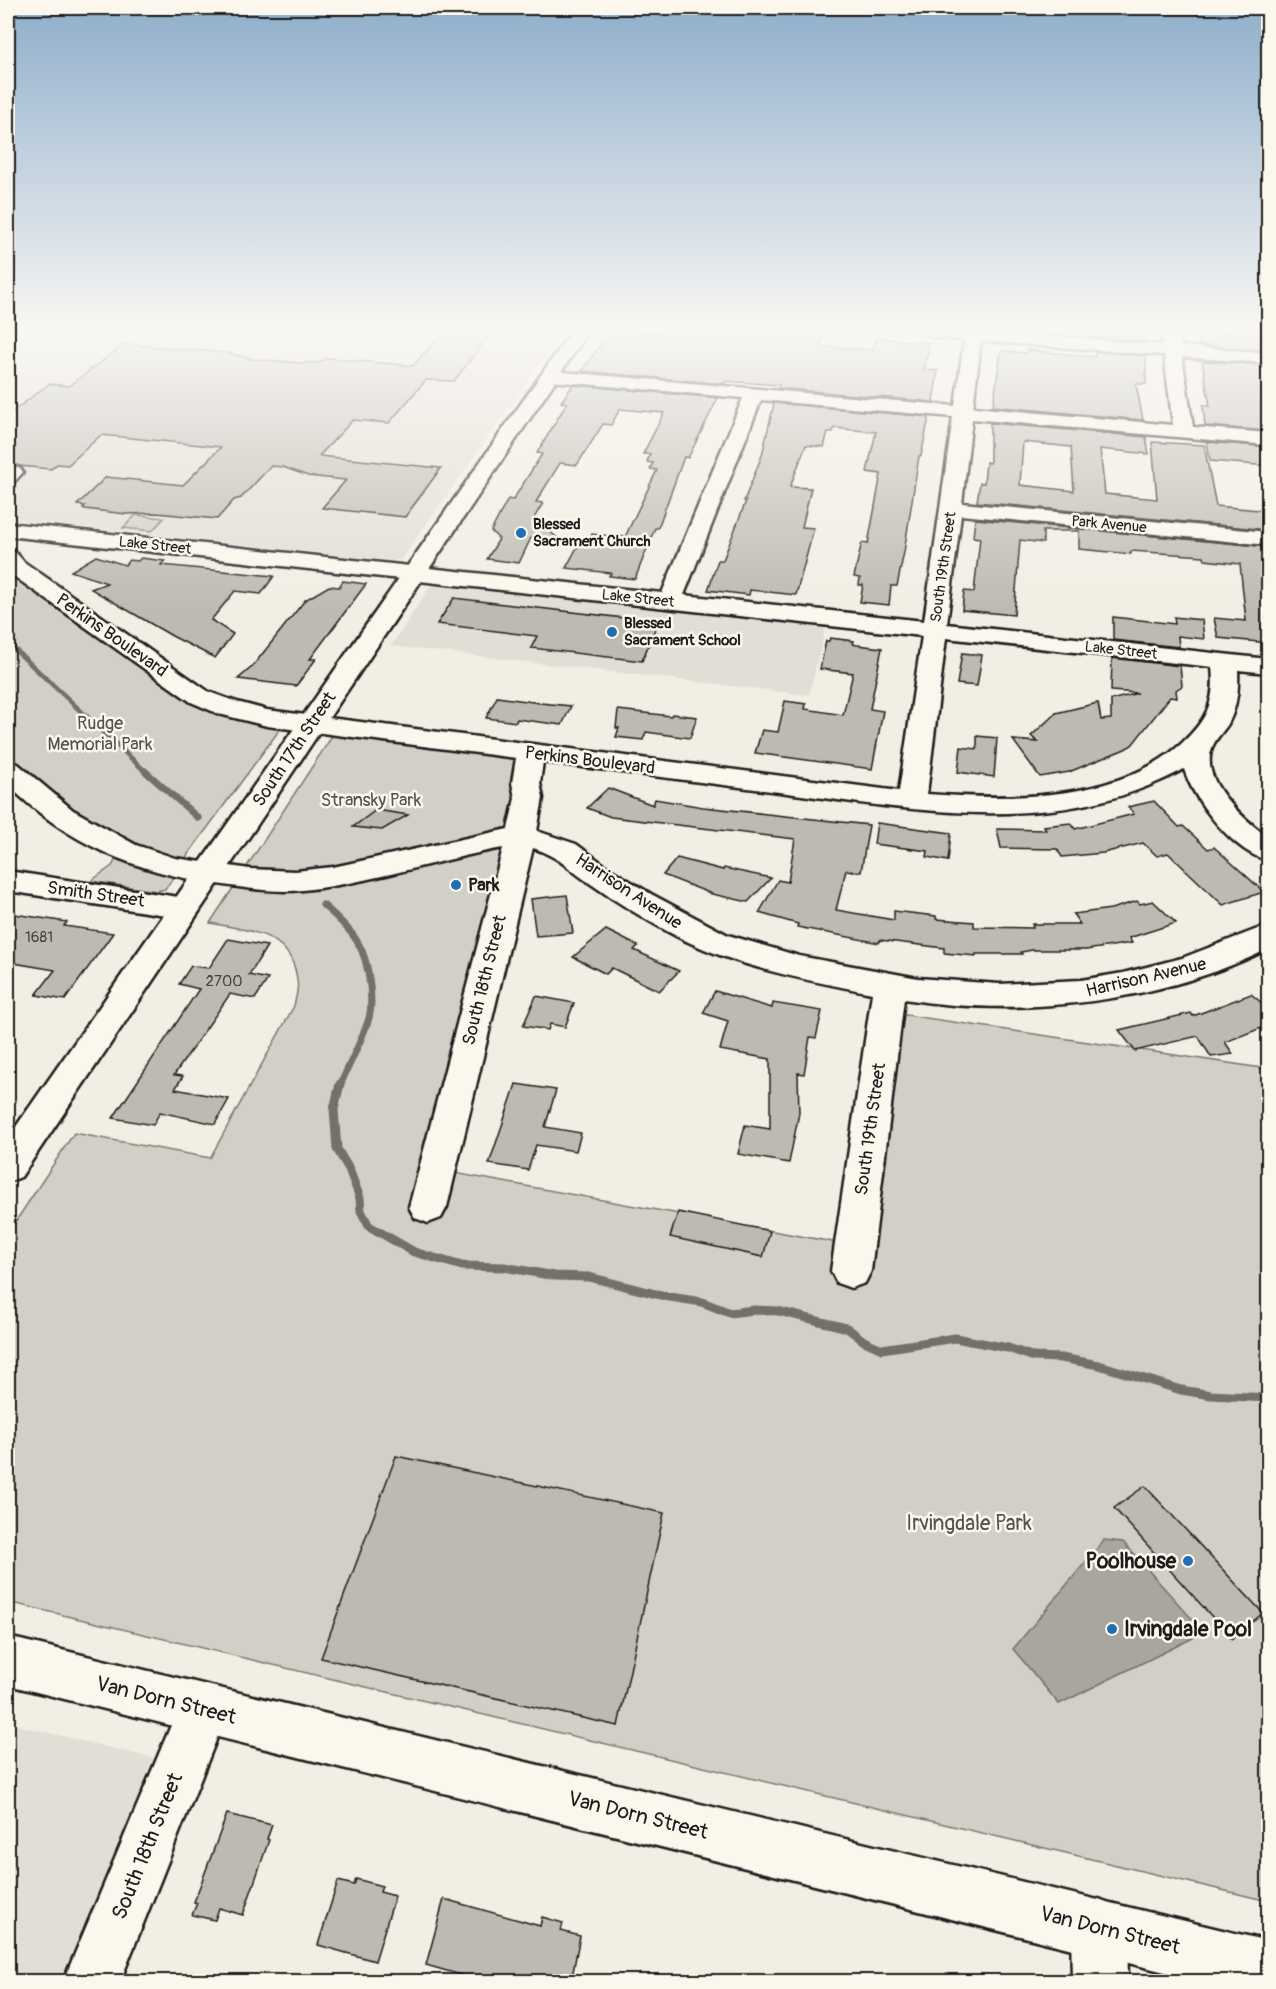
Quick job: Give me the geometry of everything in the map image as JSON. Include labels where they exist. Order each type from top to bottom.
[{"type":"street","name":"South 17th Street","points":[[8,1167],[517,425]]},
{"type":"street","points":[[670,601],[741,425]]},
{"type":"street","name":"South 19th Street","points":[[912,801],[961,425]]},
{"type":"street","points":[[1100,425],[1269,439]]},
{"type":"street","points":[[1183,425],[1184,432]]},
{"type":"street","name":"Park Avenue","points":[[950,508],[1269,539]]},
{"type":"street","name":"Lake Street","points":[[12,534],[415,573],[1269,666]]},
{"type":"street","name":"Perkins Boulevard","points":[[8,558],[26,574],[200,697],[247,714],[311,724],[912,801],[996,806],[1033,805],[1078,798],[1127,785],[1162,769],[1184,755],[1204,737]]},
{"type":"street","points":[[1224,662],[1227,680],[1225,698],[1219,715],[1197,752],[1197,760],[1206,788],[1234,824],[1269,851]]},
{"type":"street","name":"South 18th Street","points":[[428,1207],[521,836],[529,798],[526,783],[531,752]]},
{"type":"street","name":"Harrison Avenue","points":[[8,770],[31,793],[60,814],[106,841],[172,867],[257,880],[307,880],[521,836],[549,842],[572,854],[601,877],[702,936],[736,950],[805,969],[889,986],[944,994],[1005,998],[1106,989],[1213,962],[1269,936]]},
{"type":"street","points":[[57,888],[86,879],[99,870],[110,850],[106,841]]},
{"type":"street","name":"Smith Street","points":[[8,881],[185,908]]},
{"type":"street","name":"South 19th Street","points":[[851,1271],[889,986]]},
{"type":"street","name":"Van Dorn Street","points":[[8,1662],[1269,1970]]},
{"type":"street","name":"South 18th Street","points":[[91,1982],[203,1710]]},
{"type":"street","points":[[1099,1927],[1100,1982]]},
{"type":"shaded area","points":[[8,425],[497,425],[402,559],[394,561],[8,519]]},
{"type":"shaded area","name":"Blessed Sacrament School","points":[[437,576],[828,618],[809,695],[391,646]]},
{"type":"shaded area","name":"Irvingdale Pool","points":[[1104,1540],[1123,1542],[1192,1619],[1193,1638],[1059,1704],[1013,1649]]},
{"type":"shaded area","points":[[8,1723],[181,1765],[91,1981],[8,1982]]},
{"type":"green space","points":[[136,515],[164,518],[152,531],[123,528]]},
{"type":"green space","name":"Rudge Memorial Park","points":[[8,558],[200,697],[286,721],[178,868],[31,793],[8,770]]},
{"type":"green space","name":"Irvingdale Park","points":[[338,727],[531,752],[438,1170],[855,1246],[886,1012],[1268,1069],[1268,1901],[8,1602],[8,1233],[74,1133],[210,1158],[294,1006],[298,987],[290,956],[282,946],[261,934],[210,923]]},
{"type":"green space","points":[[117,857],[175,876],[165,889],[156,891],[91,881],[112,866]]},
{"type":"building","points":[[8,425],[348,425],[319,456],[441,468],[405,517],[322,508],[346,480],[308,476],[283,467],[271,466],[241,498],[234,500],[217,519],[157,513],[126,514],[85,509],[83,508],[85,506],[77,505],[106,477],[183,485],[221,447],[101,435],[68,465],[57,464],[51,469],[8,465]]},
{"type":"building","points":[[554,425],[602,425],[577,465],[560,463],[536,502],[543,503],[534,518],[562,542],[531,538],[519,563],[487,559],[499,539],[491,531],[508,499],[513,500],[542,454],[537,453]]},
{"type":"building","points":[[658,425],[705,425],[688,458],[684,457],[658,528],[655,528],[635,579],[609,576],[611,573],[566,568],[580,542],[588,543],[592,534],[625,537],[657,470],[650,469],[653,463],[647,462],[650,454],[643,454]]},
{"type":"building","points":[[769,425],[927,425],[921,456],[919,456],[897,586],[891,586],[889,605],[860,602],[863,585],[859,585],[860,578],[854,577],[862,543],[868,544],[881,474],[867,472],[876,432],[834,428],[833,432],[828,432],[824,447],[806,445],[790,487],[811,488],[802,527],[814,528],[796,595],[750,590],[749,595],[708,590],[718,560],[723,560],[762,455]]},
{"type":"building","points":[[990,425],[1146,437],[1149,454],[1100,449],[1105,494],[1157,499],[1152,442],[1204,445],[1216,506],[1269,511],[1269,530],[977,502],[980,483],[984,483],[986,462],[990,463]],"holes":[[[1023,442],[1071,447],[1074,491],[1020,485]]]},
{"type":"building","points":[[1269,425],[1269,431],[1205,426]]},
{"type":"building","points":[[1207,442],[1269,447],[1269,466],[1210,461]]},
{"type":"building","points":[[975,519],[1269,547],[1269,643],[1218,638],[1214,618],[1246,621],[1240,564],[1205,560],[1204,556],[1131,551],[1131,554],[1079,549],[1079,531],[1043,531],[1043,543],[1020,540],[1014,615],[962,610],[964,591],[974,592],[980,538],[973,537]]},
{"type":"building","points":[[96,556],[125,565],[129,560],[138,561],[141,558],[165,561],[161,565],[274,576],[261,594],[235,591],[211,620],[233,634],[215,658],[91,589],[107,583],[71,571]]},
{"type":"building","points":[[343,581],[366,584],[310,659],[316,659],[296,686],[238,679],[252,667],[305,600],[329,586],[339,587]]},
{"type":"building","points":[[454,598],[658,622],[642,661],[531,648],[537,636],[437,624]]},
{"type":"building","points":[[1113,617],[1175,624],[1174,617],[1202,620],[1204,639],[1178,636],[1179,647],[1113,640]]},
{"type":"building","points":[[830,638],[882,648],[870,709],[883,711],[872,769],[755,753],[762,730],[778,732],[785,701],[806,704],[805,709],[843,715],[853,673],[820,669],[826,641]]},
{"type":"building","points":[[962,653],[982,655],[977,686],[957,684]]},
{"type":"building","points":[[1112,658],[1180,666],[1182,686],[1176,690],[1177,698],[1170,697],[1132,745],[1069,772],[1040,777],[1013,740],[1038,742],[1031,736],[1056,713],[1098,703],[1101,720],[1111,719],[1111,700],[1138,693],[1111,691]]},
{"type":"building","points":[[497,697],[571,706],[562,725],[517,719],[516,722],[486,718]]},
{"type":"building","points":[[618,710],[697,717],[690,738],[646,732],[643,740],[616,737],[619,728],[616,728]]},
{"type":"building","points":[[977,736],[997,738],[994,777],[958,772],[961,747],[977,749]]},
{"type":"building","points":[[608,788],[653,805],[655,799],[703,807],[869,825],[861,872],[846,870],[836,910],[894,920],[894,911],[936,916],[936,919],[974,922],[974,927],[1033,928],[1032,924],[1080,924],[1073,914],[1111,909],[1137,901],[1140,904],[1153,901],[1176,923],[1129,938],[1132,943],[1086,950],[1032,950],[1021,952],[1022,954],[976,954],[976,956],[944,953],[944,948],[880,940],[879,943],[797,927],[798,924],[759,913],[778,880],[788,882],[795,839],[611,817],[587,808]]},
{"type":"building","points":[[1154,801],[1179,827],[1183,826],[1208,849],[1214,847],[1264,892],[1223,905],[1168,853],[1157,856],[1143,843],[1103,853],[1062,857],[1057,849],[1001,848],[997,829],[1046,830],[1044,826],[1071,823],[1075,829],[1134,814],[1128,807]]},
{"type":"building","points":[[376,810],[408,815],[382,830],[353,827]]},
{"type":"building","points":[[877,823],[951,833],[948,861],[927,857],[928,851],[874,844]]},
{"type":"building","points":[[677,858],[723,870],[724,868],[771,878],[748,902],[712,894],[663,875]]},
{"type":"building","points":[[567,895],[573,933],[536,936],[531,899]]},
{"type":"building","points":[[8,913],[67,922],[64,926],[113,933],[65,1000],[36,995],[55,970],[8,962]]},
{"type":"building","points":[[606,930],[638,946],[634,950],[679,971],[659,991],[612,968],[606,974],[573,957]]},
{"type":"building","points":[[228,939],[267,946],[249,975],[268,979],[255,999],[230,994],[174,1075],[183,1076],[175,1089],[229,1099],[215,1124],[160,1112],[153,1125],[113,1118],[199,989],[179,984],[191,966],[209,968]]},
{"type":"building","points":[[715,991],[772,1008],[773,1003],[822,1011],[816,1038],[810,1037],[804,1074],[798,1073],[799,1113],[789,1163],[738,1154],[745,1125],[770,1129],[770,1059],[720,1050],[728,1021],[703,1013]]},
{"type":"building","points":[[1251,994],[1269,1009],[1269,1025],[1225,1042],[1233,1054],[1211,1057],[1198,1036],[1135,1051],[1119,1030],[1191,1013],[1193,1016]]},
{"type":"building","points":[[536,996],[574,1003],[565,1027],[550,1024],[548,1030],[523,1026]]},
{"type":"building","points":[[516,1084],[556,1090],[545,1127],[581,1133],[576,1151],[536,1145],[528,1170],[489,1164]]},
{"type":"building","points":[[678,1212],[770,1231],[763,1257],[670,1237]]},
{"type":"building","points":[[396,1456],[664,1513],[618,1726],[321,1658]]},
{"type":"building","name":"Poolhouse","points":[[1145,1486],[1263,1613],[1232,1639],[1114,1508]]},
{"type":"building","points":[[227,1814],[272,1825],[267,1839],[269,1840],[243,1915],[219,1908],[215,1920],[192,1915],[197,1903],[194,1902]]},
{"type":"building","points":[[356,1879],[382,1886],[380,1892],[395,1896],[375,1961],[318,1945],[338,1881],[354,1885]]},
{"type":"building","points":[[444,1899],[540,1926],[542,1917],[563,1923],[561,1931],[580,1936],[571,1982],[485,1982],[426,1965]]},
{"type":"waterway","points":[[8,643],[147,773]]},
{"type":"waterway","points":[[145,771],[198,818]]},
{"type":"waterway","points":[[323,905],[350,931],[356,940],[365,960],[370,986],[369,1018],[340,1086]]},
{"type":"waterway","points":[[340,1084],[334,1109],[337,1149],[349,1169],[360,1198],[361,1211],[369,1226],[414,1252],[462,1266],[504,1267],[555,1276],[589,1277],[664,1296],[702,1302],[730,1313],[754,1310],[778,1311],[847,1328],[864,1341],[882,1349],[955,1338],[1008,1348],[1034,1357],[1061,1358],[1099,1365],[1181,1390],[1211,1395],[1268,1398]]},
{"type":"place","name":"Blessed Sacrament Church","points":[[521,533]]},
{"type":"place","name":"Blessed Sacrament School","points":[[612,632]]},
{"type":"place","name":"Park","points":[[456,885]]},
{"type":"place","name":"Poolhouse","points":[[1188,1561]]},
{"type":"place","name":"Irvingdale Pool","points":[[1112,1629]]},
{"type":"park label","name":"Stransky Park","points":[[371,800]]}]
